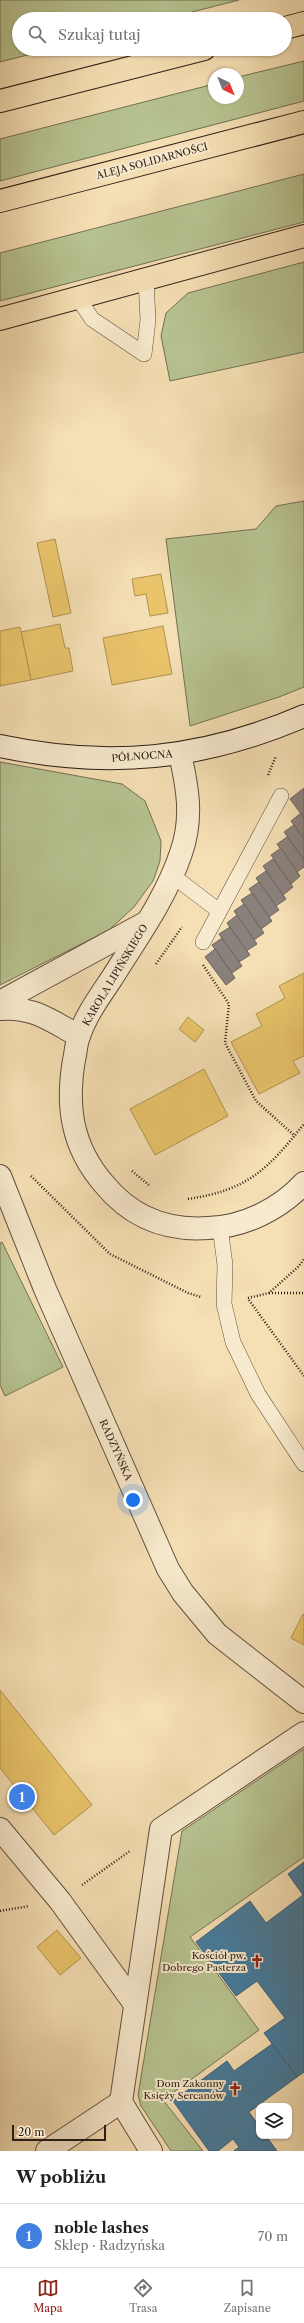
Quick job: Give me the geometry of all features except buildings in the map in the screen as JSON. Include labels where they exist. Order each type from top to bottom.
[{"type":"main road","points":[[292,26],[304,23]]},
{"type":"main road","points":[[0,101],[177,56]]},
{"type":"main road","name":"ALEJA SOLIDARNOŚCI","points":[[0,201],[304,122]]},
{"type":"main road","points":[[0,319],[304,236]]},
{"type":"street","name":"PÓŁNOCNA","points":[[0,746],[91,759],[149,758],[180,754],[250,737],[304,716]]},
{"type":"street","name":"KAROLA LIPIŃSKIEGO","points":[[180,754],[189,793],[190,822],[182,852],[173,876],[148,922],[95,1005],[79,1036],[72,1075],[70,1106],[74,1133],[83,1153],[98,1177],[114,1197],[130,1210],[150,1221],[177,1228],[232,1226],[257,1217],[276,1206],[304,1183]]},
{"type":"street","points":[[0,1002],[148,922]]},
{"type":"street","points":[[0,1009],[17,1007],[34,1011],[79,1036]]},
{"type":"street","name":"RADZYŃSKA","points":[[0,1176],[44,1288],[168,1569],[183,1593],[217,1634],[304,1702]]},
{"type":"street","points":[[151,2151],[121,2102],[134,2003],[161,1828],[304,1733]]},
{"type":"street","points":[[0,1829],[60,1902],[134,2003]]},
{"type":"street","points":[[46,2151],[121,2102]]},
{"type":"lane","points":[[78,298],[92,319],[144,354],[148,320],[146,279]]},
{"type":"lane","points":[[203,942],[281,796]]},
{"type":"lane","points":[[173,876],[203,896],[219,911]]},
{"type":"lane","points":[[220,1227],[225,1265],[224,1304],[233,1342],[258,1394],[304,1464]]},
{"type":"path","points":[[265,782],[278,754]]},
{"type":"path","points":[[154,967],[203,896]]},
{"type":"path","points":[[229,1004],[225,1043],[256,1101],[295,1136]]},
{"type":"path","points":[[182,1199],[216,1194],[246,1183],[276,1159],[304,1124]]},
{"type":"path","points":[[129,1169],[155,1190]]},
{"type":"path","points":[[269,1293],[304,1293]]},
{"type":"path","points":[[248,1298],[304,1376]]},
{"type":"path","points":[[0,1911],[60,1902],[161,1828]]},
{"type":"green space","points":[[0,0],[239,0],[192,12],[12,12],[12,56],[24,56],[0,62]]},
{"type":"green space","points":[[304,61],[304,101],[0,181],[0,139],[208,86],[208,104],[244,104],[244,76]]},
{"type":"green space","points":[[304,174],[304,222],[0,301],[0,253]]},
{"type":"green space","points":[[304,262],[304,352],[170,381],[161,336],[166,313],[188,293]]},
{"type":"green space","points":[[304,501],[304,687],[279,697],[190,726],[166,539],[256,529],[276,506]]},
{"type":"green space","points":[[0,762],[122,784],[145,801],[161,841],[160,861],[153,881],[134,907],[109,930],[0,985]]},
{"type":"green space","points":[[2,1242],[63,1367],[5,1396],[0,1385],[0,1243]]},
{"type":"green space","points":[[304,1749],[304,1857],[190,1937],[259,2030],[163,2100],[203,2151],[171,2151],[141,2106],[138,2095],[182,1831]]},
{"type":"place","name":"noble lashes","points":[[22,1797]]},
{"type":"place","name":"Kościół pw. Dobrego Pasterza","points":[[257,1961]]},
{"type":"place","name":"Dom Zakonny Księży Sercanów","points":[[235,2089]]}]
